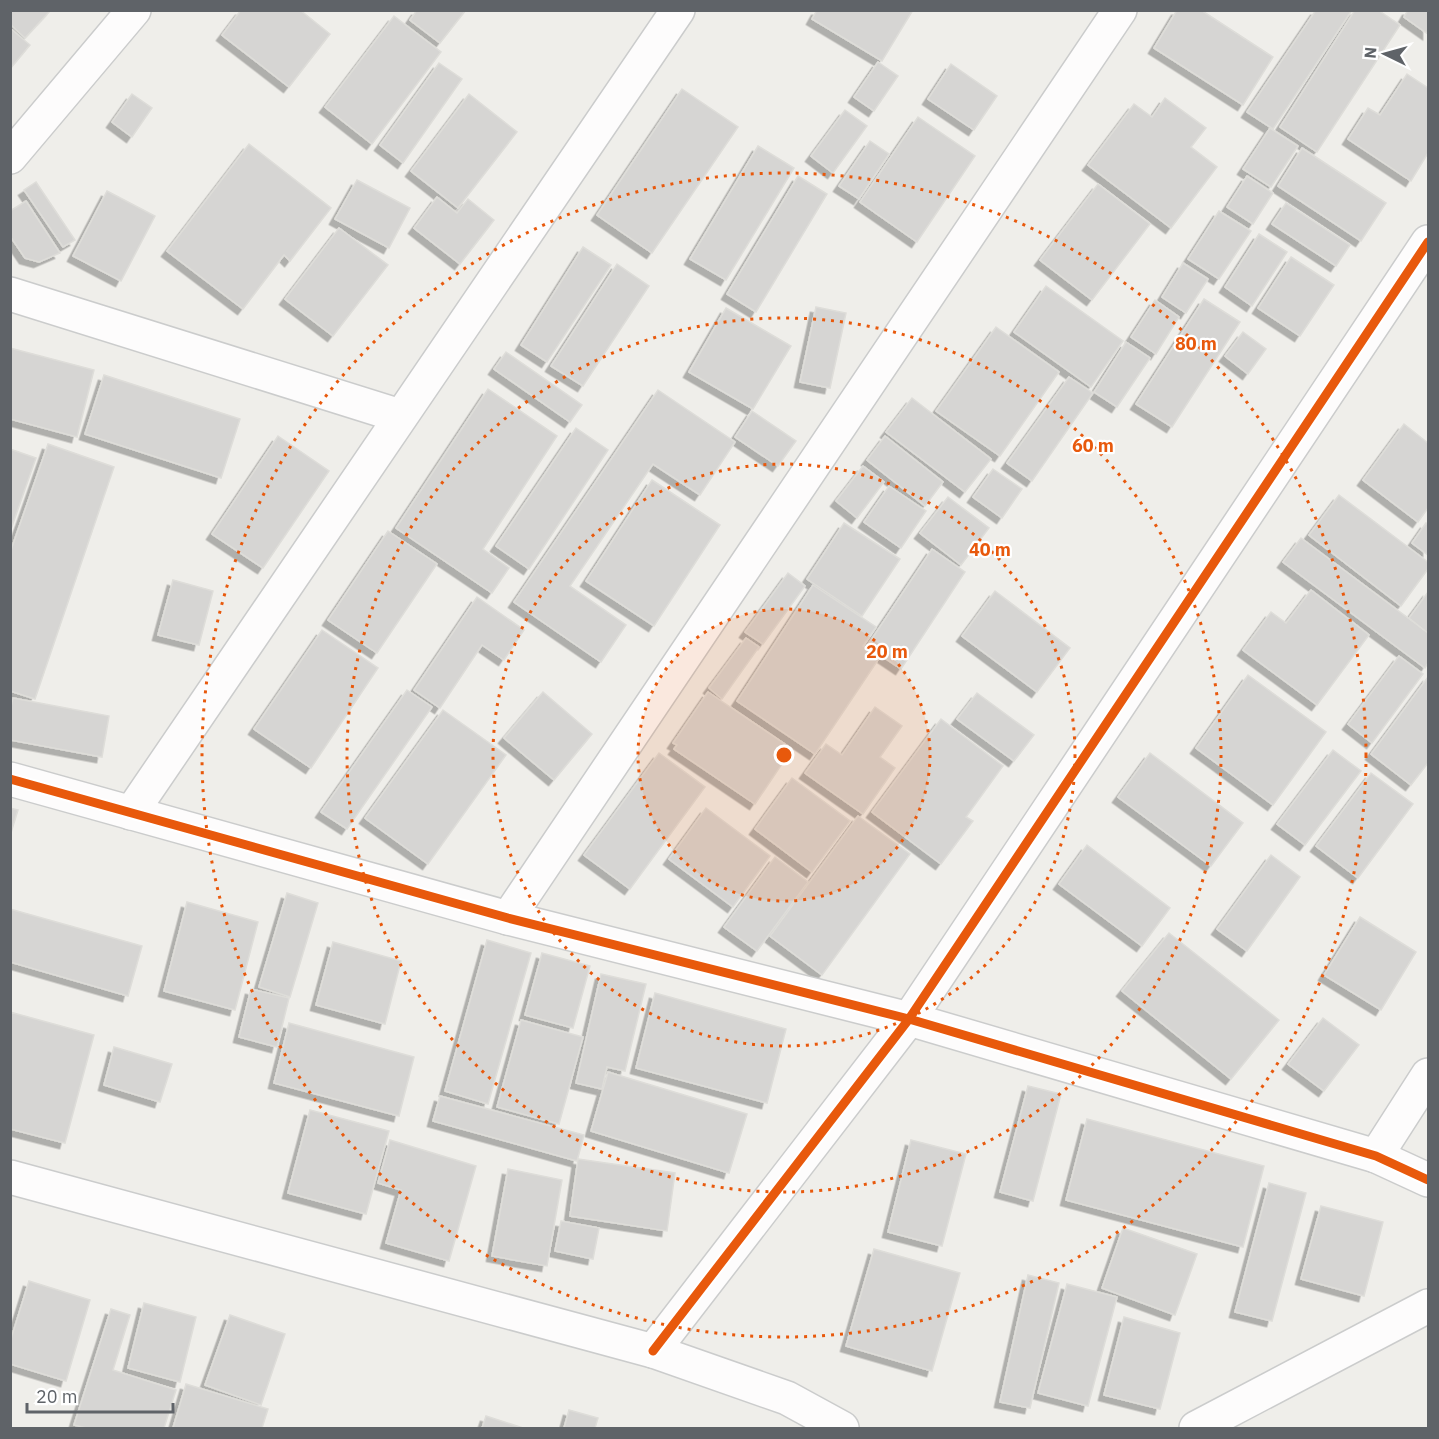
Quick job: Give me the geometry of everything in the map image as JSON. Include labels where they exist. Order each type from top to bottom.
[{"type":"street","points":[[10,157],[134,10]]},
{"type":"street","points":[[131,813],[678,10]]},
{"type":"street","points":[[508,918],[1120,10]]},
{"type":"street","points":[[653,1351],[909,1019],[1428,242]]},
{"type":"street","points":[[10,294],[400,416]]},
{"type":"street","points":[[10,780],[508,918],[909,1019],[1376,1156],[1428,1180]]},
{"type":"street","points":[[1376,1156],[1428,1075]]},
{"type":"street","points":[[10,1177],[653,1351],[786,1398],[842,1428]]},
{"type":"street","points":[[1196,1428],[1428,1306]]},
{"type":"building","points":[[10,10],[51,10],[25,38],[10,24]]},
{"type":"building","points":[[241,10],[300,10],[330,34],[289,87],[222,35]]},
{"type":"building","points":[[417,10],[466,10],[440,43],[410,20]]},
{"type":"building","points":[[817,10],[913,10],[882,61],[812,19]]},
{"type":"building","points":[[1177,10],[1201,10],[1273,57],[1243,105],[1154,48]]},
{"type":"building","points":[[1316,10],[1352,10],[1273,129],[1247,112]]},
{"type":"building","points":[[1355,10],[1378,10],[1400,25],[1317,152],[1280,127]]},
{"type":"building","points":[[1408,10],[1428,10],[1428,34],[1404,17]]},
{"type":"building","points":[[394,16],[441,52],[372,144],[325,107]]},
{"type":"building","points":[[10,28],[30,45],[10,69]]},
{"type":"building","points":[[878,62],[898,76],[874,111],[854,97]]},
{"type":"building","points":[[439,63],[462,79],[403,163],[380,145]]},
{"type":"building","points":[[951,64],[997,96],[974,130],[928,99]]},
{"type":"building","points":[[1407,74],[1428,88],[1428,153],[1411,181],[1348,139],[1368,108],[1380,115]]},
{"type":"building","points":[[682,89],[738,127],[652,253],[597,215]]},
{"type":"building","points":[[132,94],[152,108],[132,137],[112,122]]},
{"type":"building","points":[[469,94],[517,132],[458,208],[411,171]]},
{"type":"building","points":[[1165,98],[1206,128],[1191,147],[1217,167],[1171,228],[1088,165],[1134,104],[1152,117]]},
{"type":"building","points":[[845,110],[867,126],[833,173],[811,156]]},
{"type":"building","points":[[918,117],[975,156],[917,242],[860,202]]},
{"type":"building","points":[[1270,128],[1298,146],[1271,187],[1243,169]]},
{"type":"building","points":[[870,141],[889,154],[859,199],[839,186]]},
{"type":"building","points":[[249,144],[331,208],[290,261],[284,255],[243,309],[167,251]]},
{"type":"building","points":[[758,146],[794,168],[726,280],[690,259]]},
{"type":"building","points":[[1302,148],[1386,203],[1361,241],[1278,186]]},
{"type":"building","points":[[798,176],[827,194],[756,312],[727,294]]},
{"type":"building","points":[[1247,176],[1273,193],[1253,224],[1227,207]]},
{"type":"building","points":[[357,180],[410,208],[389,248],[335,219]]},
{"type":"building","points":[[36,182],[75,240],[63,247],[24,190]]},
{"type":"building","points":[[1098,184],[1150,224],[1092,300],[1040,260]]},
{"type":"building","points":[[107,191],[155,216],[121,281],[73,256]]},
{"type":"building","points":[[437,197],[457,213],[468,199],[494,220],[460,264],[414,228]]},
{"type":"building","points":[[26,201],[60,253],[39,262],[25,258],[10,236],[10,211]]},
{"type":"building","points":[[1286,203],[1350,245],[1336,266],[1272,224]]},
{"type":"building","points":[[1219,211],[1251,231],[1219,279],[1188,259]]},
{"type":"building","points":[[339,228],[388,265],[333,336],[285,299]]},
{"type":"building","points":[[1259,234],[1287,252],[1252,306],[1225,287]]},
{"type":"building","points":[[583,247],[611,265],[547,362],[521,345]]},
{"type":"building","points":[[1291,257],[1334,285],[1300,336],[1258,308]]},
{"type":"building","points":[[1183,263],[1208,279],[1186,313],[1162,297]]},
{"type":"building","points":[[617,264],[649,286],[583,386],[551,366]]},
{"type":"building","points":[[1046,286],[1123,341],[1091,387],[1014,332]]},
{"type":"building","points":[[1204,299],[1240,322],[1172,427],[1136,404]]},
{"type":"building","points":[[1155,300],[1179,317],[1156,354],[1131,337]]},
{"type":"building","points":[[816,307],[846,313],[830,388],[800,382]]},
{"type":"building","points":[[726,308],[791,346],[753,409],[689,372]]},
{"type":"building","points":[[996,327],[1059,372],[1000,456],[936,411]]},
{"type":"building","points":[[1243,332],[1266,349],[1248,374],[1225,356]]},
{"type":"building","points":[[1126,342],[1150,358],[1117,407],[1094,392]]},
{"type":"building","points":[[10,348],[94,370],[77,437],[10,419]]},
{"type":"building","points":[[506,352],[582,405],[570,422],[494,369]]},
{"type":"building","points":[[104,375],[240,419],[221,478],[85,434]]},
{"type":"building","points":[[1069,377],[1093,393],[1032,481],[1007,463]]},
{"type":"building","points":[[488,389],[557,436],[483,549],[509,568],[492,593],[396,528]]},
{"type":"building","points":[[658,390],[735,442],[700,495],[653,464],[570,586],[626,625],[601,662],[514,602]]},
{"type":"building","points":[[912,398],[991,459],[965,492],[886,432]]},
{"type":"building","points":[[752,411],[796,441],[778,466],[735,437]]},
{"type":"building","points":[[1404,424],[1428,443],[1428,508],[1418,522],[1363,480]]},
{"type":"building","points":[[576,428],[608,450],[529,569],[496,546]]},
{"type":"building","points":[[278,436],[329,471],[263,568],[212,534]]},
{"type":"building","points":[[885,436],[943,482],[925,506],[867,460]]},
{"type":"building","points":[[48,444],[114,467],[35,699],[10,691],[10,553]]},
{"type":"building","points":[[10,449],[36,458],[10,532]]},
{"type":"building","points":[[863,466],[884,482],[857,518],[836,501]]},
{"type":"building","points":[[993,469],[1022,489],[1002,518],[973,497]]},
{"type":"building","points":[[652,480],[720,525],[654,626],[586,581]]},
{"type":"building","points":[[889,486],[926,511],[901,548],[864,522]]},
{"type":"building","points":[[1339,495],[1428,562],[1428,569],[1401,606],[1309,535]]},
{"type":"building","points":[[948,497],[989,528],[961,565],[920,533]]},
{"type":"building","points":[[844,523],[900,559],[862,616],[807,579]]},
{"type":"building","points":[[1426,523],[1428,525],[1428,555],[1412,543]]},
{"type":"building","points":[[388,531],[437,564],[377,653],[328,620]]},
{"type":"building","points":[[1301,538],[1428,633],[1428,663],[1425,668],[1283,562]]},
{"type":"building","points":[[932,549],[965,572],[901,669],[867,646]]},
{"type":"building","points":[[788,573],[805,586],[763,644],[745,632]]},
{"type":"building","points":[[173,580],[213,591],[199,645],[158,635]]},
{"type":"building","points":[[813,585],[876,627],[863,646],[880,657],[815,754],[737,701]]},
{"type":"building","points":[[1311,590],[1369,635],[1317,705],[1243,650],[1271,612],[1286,623]]},
{"type":"building","points":[[995,591],[1070,648],[1037,692],[962,636]]},
{"type":"building","points":[[1428,592],[1428,633],[1409,618]]},
{"type":"building","points":[[477,597],[524,630],[504,660],[482,645],[440,708],[414,690]]},
{"type":"building","points":[[322,630],[378,668],[311,768],[254,729]]},
{"type":"building","points":[[746,638],[759,647],[722,699],[709,688]]},
{"type":"building","points":[[1399,656],[1423,674],[1372,743],[1348,724]]},
{"type":"building","points":[[1248,675],[1326,732],[1273,805],[1196,748]]},
{"type":"building","points":[[1428,677],[1428,763],[1411,785],[1371,754]]},
{"type":"building","points":[[407,690],[432,707],[347,829],[321,812]]},
{"type":"building","points":[[543,692],[592,734],[554,780],[504,738]]},
{"type":"building","points":[[708,692],[792,749],[755,804],[674,749],[677,745],[673,743]]},
{"type":"building","points":[[977,693],[1034,735],[1014,761],[957,719]]},
{"type":"building","points":[[13,698],[109,716],[102,757],[10,740],[10,711]]},
{"type":"building","points":[[875,707],[902,726],[880,757],[895,768],[863,814],[805,773],[826,744],[842,755]]},
{"type":"building","points":[[443,710],[506,755],[428,864],[365,818]]},
{"type":"building","points":[[941,719],[1003,766],[966,817],[973,821],[941,864],[872,812]]},
{"type":"building","points":[[1333,750],[1361,771],[1305,845],[1277,824]]},
{"type":"building","points":[[659,753],[705,787],[630,889],[584,855]]},
{"type":"building","points":[[1150,753],[1243,823],[1211,866],[1118,797]]},
{"type":"building","points":[[1371,773],[1413,804],[1358,878],[1316,846]]},
{"type":"building","points":[[792,778],[850,821],[812,872],[755,829]]},
{"type":"building","points":[[10,808],[18,810],[10,836]]},
{"type":"building","points":[[706,808],[770,856],[733,907],[669,859]]},
{"type":"building","points":[[858,816],[910,854],[822,975],[770,936]]},
{"type":"building","points":[[1087,845],[1170,908],[1142,946],[1059,884]]},
{"type":"building","points":[[1271,855],[1300,877],[1247,951],[1217,929]]},
{"type":"building","points":[[775,857],[808,882],[757,951],[724,927]]},
{"type":"building","points":[[287,893],[318,903],[290,997],[259,987]]},
{"type":"building","points":[[187,902],[258,922],[235,1010],[164,991]]},
{"type":"building","points":[[10,909],[142,946],[128,996],[10,962]]},
{"type":"building","points":[[1360,917],[1416,952],[1381,1010],[1324,975]]},
{"type":"building","points":[[1169,933],[1279,1020],[1231,1079],[1122,991]]},
{"type":"building","points":[[487,940],[531,953],[488,1104],[445,1091]]},
{"type":"building","points":[[333,942],[401,961],[385,1024],[316,1005]]},
{"type":"building","points":[[542,953],[590,966],[573,1028],[525,1015]]},
{"type":"building","points":[[601,974],[646,984],[625,1071],[607,1067],[602,1089],[576,1083]]},
{"type":"building","points":[[251,989],[289,998],[277,1047],[239,1037]]},
{"type":"building","points":[[655,993],[786,1029],[767,1103],[636,1068]]},
{"type":"building","points":[[10,1012],[94,1035],[65,1143],[10,1129]]},
{"type":"building","points":[[1323,1018],[1359,1045],[1324,1091],[1288,1064]]},
{"type":"building","points":[[521,1020],[583,1037],[559,1124],[497,1107]]},
{"type":"building","points":[[289,1023],[414,1057],[399,1116],[274,1083]]},
{"type":"building","points":[[114,1047],[172,1064],[160,1102],[104,1085]]},
{"type":"building","points":[[608,1072],[747,1114],[729,1173],[591,1131]]},
{"type":"building","points":[[1028,1086],[1061,1094],[1033,1201],[1000,1192]]},
{"type":"building","points":[[440,1096],[584,1135],[577,1161],[433,1121]]},
{"type":"building","points":[[310,1110],[389,1131],[366,1214],[288,1193]]},
{"type":"building","points":[[1087,1119],[1264,1166],[1243,1247],[1066,1200]]},
{"type":"building","points":[[390,1140],[476,1166],[449,1261],[386,1243],[401,1190],[378,1183]]},
{"type":"building","points":[[911,1140],[966,1154],[942,1246],[888,1232]]},
{"type":"building","points":[[578,1159],[675,1173],[667,1231],[570,1216]]},
{"type":"building","points":[[508,1169],[562,1180],[547,1266],[492,1256]]},
{"type":"building","points":[[1269,1183],[1306,1193],[1272,1321],[1235,1312]]},
{"type":"building","points":[[1321,1206],[1383,1222],[1364,1296],[1301,1279]]},
{"type":"building","points":[[561,1221],[599,1228],[593,1259],[555,1251]]},
{"type":"building","points":[[1123,1228],[1197,1254],[1175,1315],[1102,1288]]},
{"type":"building","points":[[874,1249],[960,1273],[932,1371],[846,1346]]},
{"type":"building","points":[[1028,1275],[1059,1283],[1030,1408],[1000,1402]]},
{"type":"building","points":[[29,1281],[90,1300],[66,1381],[10,1364],[10,1342]]},
{"type":"building","points":[[1067,1284],[1117,1297],[1088,1406],[1038,1393]]},
{"type":"building","points":[[144,1303],[196,1317],[180,1382],[128,1368]]},
{"type":"building","points":[[111,1309],[130,1315],[113,1370],[176,1390],[164,1428],[86,1428],[74,1425]]},
{"type":"building","points":[[230,1315],[285,1334],[261,1405],[205,1385]]},
{"type":"building","points":[[1124,1317],[1180,1333],[1160,1409],[1104,1395]]},
{"type":"building","points":[[186,1384],[268,1409],[262,1428],[173,1428]]},
{"type":"building","points":[[569,1410],[598,1418],[595,1428],[564,1428]]},
{"type":"building","points":[[486,1416],[523,1428],[482,1428]]},
{"type":"cycle path","points":[[653,1351],[909,1019],[1428,242]]},
{"type":"cycle path","points":[[10,779],[508,918],[909,1019],[1376,1156],[1428,1180]]}]
